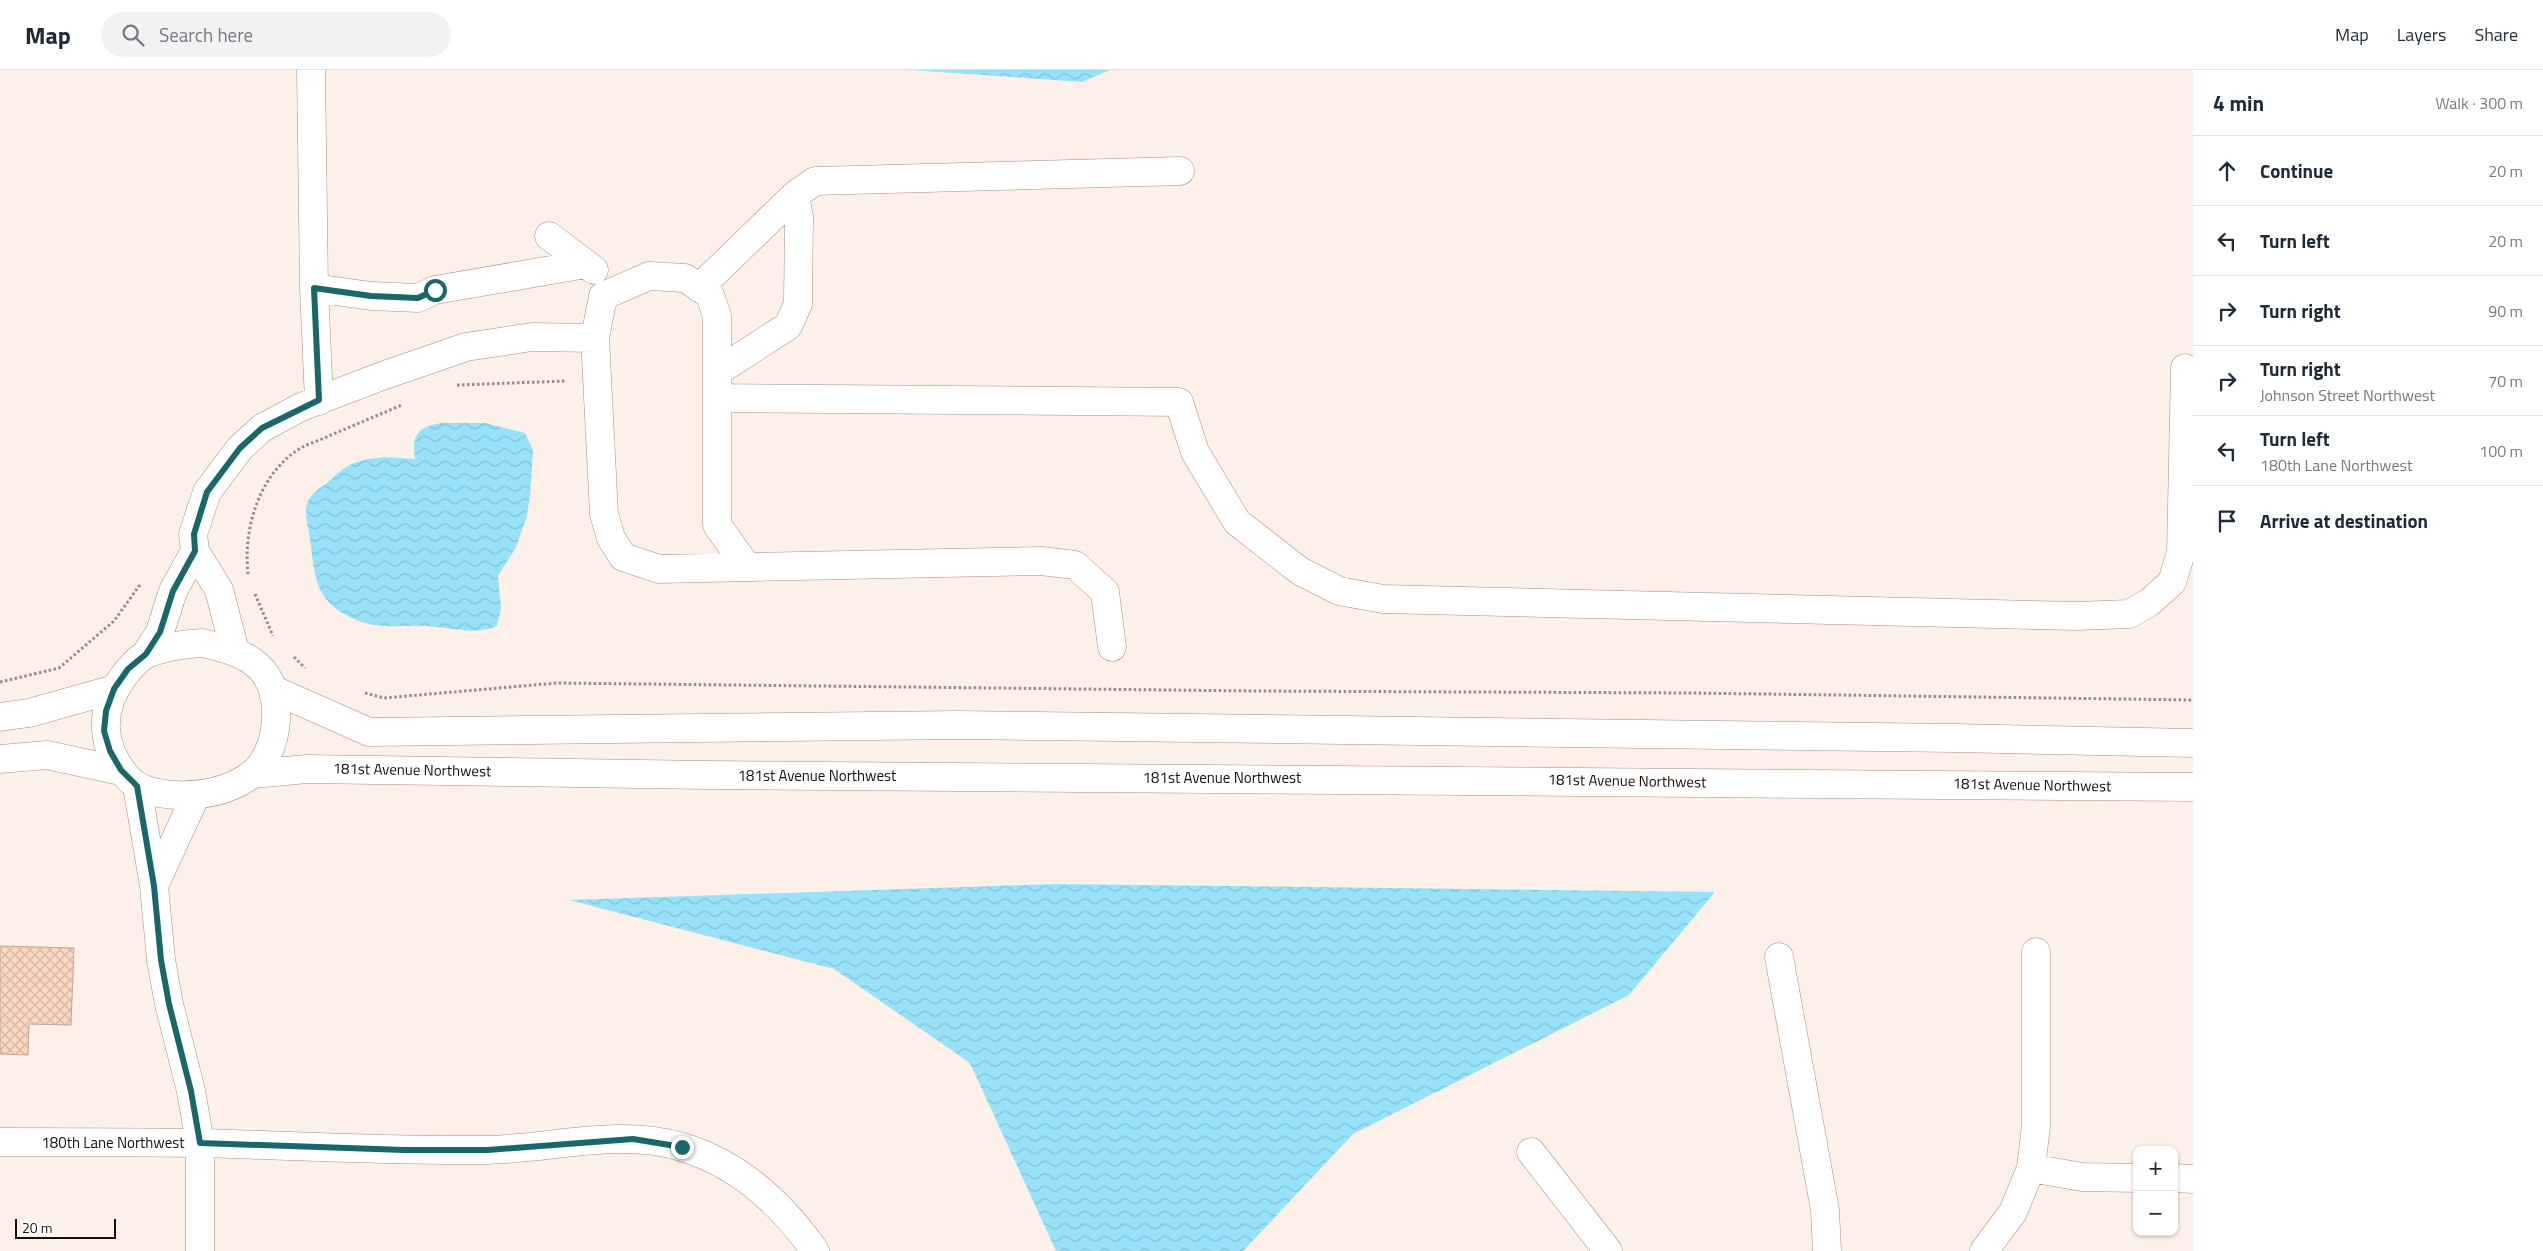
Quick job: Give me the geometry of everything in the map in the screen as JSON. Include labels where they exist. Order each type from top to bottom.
[{"type":"main road","points":[[311,70],[314,288],[319,400]]},
{"type":"main road","points":[[699,288],[795,195],[815,181],[1180,171]]},
{"type":"main road","points":[[717,385],[788,326],[798,304],[800,218],[795,195]]},
{"type":"main road","points":[[549,236],[619,289]]},
{"type":"main road","points":[[314,288],[371,296],[418,298],[435,290],[586,264]]},
{"type":"main road","points":[[747,567],[717,525],[716,316],[710,295],[685,278],[649,276],[602,296],[594,338],[604,514],[611,538],[623,557],[659,569],[1041,561],[1075,565],[1105,592],[1112,647]]},
{"type":"main road","points":[[235,651],[219,590],[195,551],[194,534],[207,492],[240,448],[262,428],[319,400],[466,347],[532,337],[594,338]]},
{"type":"main road","points":[[717,385],[1180,402],[1195,452],[1237,522],[1300,570],[1338,592],[1383,599],[2077,616],[2129,614],[2150,602],[2172,582],[2181,553],[2185,368]]},
{"type":"main road","points":[[195,551],[173,591],[160,632],[146,654],[128,669],[114,689],[106,711],[104,731],[110,751],[129,778],[154,886],[161,960],[169,1004],[191,1091],[200,1143],[200,1251]]},
{"type":"main road","points":[[0,759],[47,755],[129,778],[166,794],[196,795],[222,789],[252,774],[269,751],[278,718],[274,690],[260,667],[235,651],[203,643],[180,644],[146,654]]},
{"type":"main road","points":[[0,717],[29,714],[114,689]]},
{"type":"main road","points":[[274,690],[369,732],[960,725],[1954,738],[2193,743]]},
{"type":"main road","name":"181st Avenue Northwest","points":[[252,774],[308,769],[717,775],[2193,787]]},
{"type":"main road","points":[[154,886],[196,795]]},
{"type":"main road","points":[[1984,1251],[2013,1212],[2031,1168],[2036,1126],[2036,952]]},
{"type":"main road","points":[[1780,957],[1825,1210],[1827,1251]]},
{"type":"main road","name":"180th Lane Northwest","points":[[0,1142],[200,1143],[404,1150],[488,1150],[633,1139],[682,1147],[723,1164],[761,1189],[795,1223],[815,1251]]},
{"type":"main road","points":[[1532,1152],[1608,1251]]},
{"type":"main road","points":[[2031,1168],[2082,1177],[2133,1178]]},
{"type":"main road","points":[[2178,1178],[2193,1179]]},
{"type":"path","points":[[452,385],[596,380]]},
{"type":"path","points":[[279,642],[272,636],[252,587],[247,555],[253,512],[270,477],[300,448],[406,403]]},
{"type":"path","points":[[0,682],[59,668],[114,621],[139,586],[173,591]]},
{"type":"path","points":[[219,590],[252,587]]},
{"type":"path","points":[[292,655],[312,674]]},
{"type":"path","points":[[356,691],[384,698],[558,683],[1255,691],[1681,692],[2193,700]]},
{"type":"water","points":[[911,70],[1110,70],[1082,82]]},
{"type":"water","points":[[441,423],[485,423],[525,433],[533,450],[530,497],[526,519],[516,547],[498,576],[501,608],[497,626],[470,631],[425,626],[380,626],[354,619],[331,604],[319,586],[313,565],[306,520],[309,498],[345,468],[356,462],[372,458],[415,459],[415,438],[426,427]]},
{"type":"water","points":[[1056,884],[1715,892],[1629,995],[1353,1134],[1243,1251],[1056,1251],[970,1063],[834,969],[569,900]]},
{"type":"building","points":[[0,946],[74,948],[71,1025],[29,1024],[28,1055],[0,1054]]},
{"type":"route","points":[[435,290],[418,298],[371,296],[314,288],[319,400],[262,428],[240,448],[207,492],[194,534],[195,551],[173,591],[160,632],[146,654],[128,669],[114,689],[106,711],[104,731],[110,751],[121,770],[137,786],[154,886],[161,960],[169,1004],[191,1091],[200,1143],[404,1150],[488,1150],[633,1139],[682,1147]]}]
